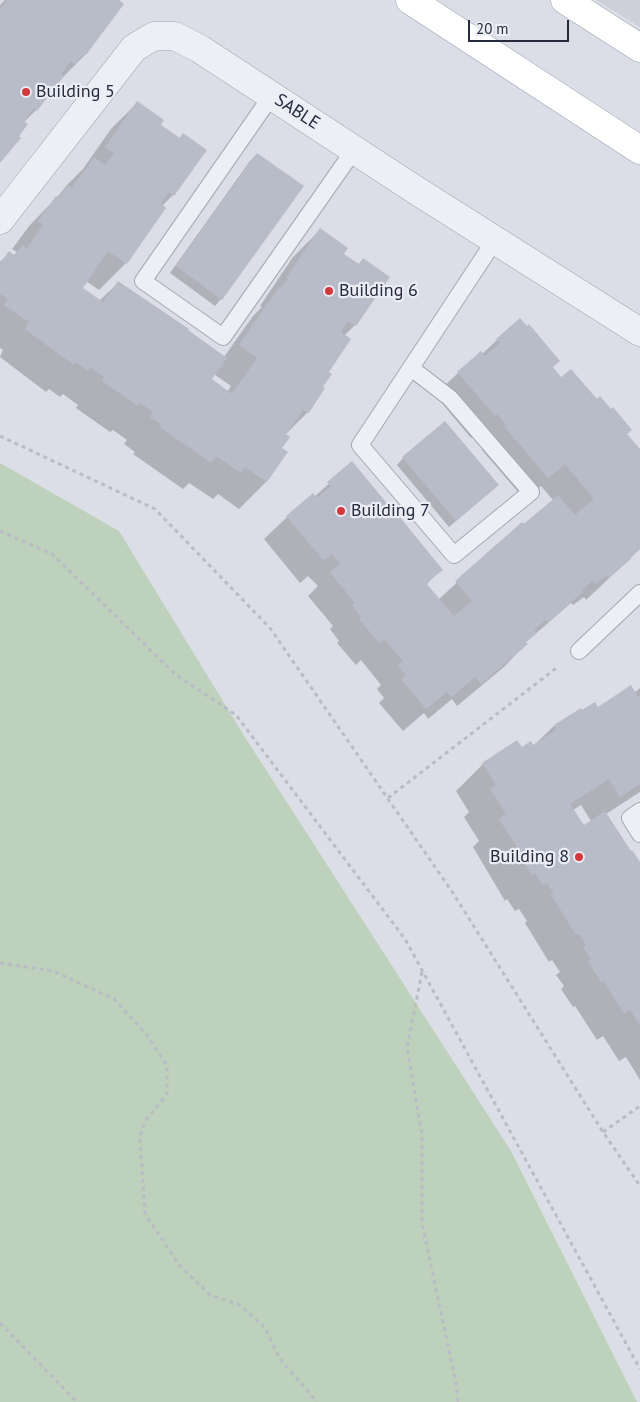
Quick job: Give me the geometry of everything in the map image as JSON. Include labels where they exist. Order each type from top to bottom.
[{"type":"main road","points":[[410,0],[640,150]]},
{"type":"main road","points":[[565,0],[640,48]]},
{"type":"street","name":"SABLE","points":[[0,220],[134,48],[154,36],[175,36],[200,49],[354,150],[640,332]]},
{"type":"lane","points":[[272,96],[143,281],[223,337],[354,150]]},
{"type":"lane","points":[[411,368],[450,398],[530,492],[454,555],[360,445],[495,240]]},
{"type":"lane","points":[[579,650],[640,593]]},
{"type":"lane","points":[[640,811],[630,818],[640,834]]},
{"type":"path","points":[[0,436],[155,509],[270,628],[454,893],[603,1132],[640,1186]]},
{"type":"path","points":[[0,531],[52,554],[175,674],[236,715],[405,939],[640,1369]]},
{"type":"path","points":[[388,798],[579,650]]},
{"type":"path","points":[[0,963],[53,971],[114,999],[147,1035],[167,1066],[167,1094],[145,1121],[140,1137],[144,1214],[180,1266],[210,1295],[240,1306],[266,1328],[280,1359],[318,1402]]},
{"type":"path","points":[[422,972],[407,1048],[422,1135],[422,1223],[456,1383],[458,1402]]},
{"type":"path","points":[[603,1132],[640,1106]]},
{"type":"path","points":[[0,1323],[77,1402]]},
{"type":"shaded area","points":[[596,0],[640,0],[640,27]]},
{"type":"green space","points":[[0,463],[119,531],[243,734],[511,1151],[637,1402],[0,1402]]},
{"type":"building","name":"Building 5","points":[[7,0],[119,0],[124,4],[86,55],[83,55],[75,64],[71,61],[61,74],[64,76],[37,111],[34,108],[24,121],[28,124],[19,136],[21,138],[0,163],[0,9]]},
{"type":"building","name":"Building 6","points":[[137,101],[164,120],[161,125],[180,138],[183,133],[207,150],[174,196],[169,192],[161,203],[166,208],[127,264],[108,251],[83,288],[103,302],[118,281],[189,329],[227,358],[212,379],[232,394],[257,358],[239,345],[279,287],[281,288],[288,279],[286,278],[320,228],[348,248],[344,254],[359,264],[363,258],[390,277],[356,326],[348,321],[341,332],[351,339],[329,372],[332,374],[309,413],[303,410],[286,434],[290,437],[282,448],[288,452],[267,482],[245,467],[241,473],[216,456],[211,463],[160,427],[161,424],[150,417],[153,412],[140,403],[138,406],[102,381],[104,377],[90,367],[88,371],[76,362],[74,365],[25,329],[29,322],[4,305],[8,299],[0,294],[0,264],[9,251],[15,256],[22,245],[27,248],[43,225],[38,221],[56,196],[59,198],[68,185],[72,188],[94,157],[105,165],[114,153],[105,147]]},
{"type":"building","points":[[257,153],[304,186],[222,300],[176,266]]},
{"type":"building","name":"Building 7","points":[[520,318],[527,326],[529,324],[560,361],[553,367],[561,377],[571,369],[597,399],[600,396],[611,409],[613,407],[632,430],[627,434],[640,449],[640,549],[609,578],[607,575],[596,584],[593,580],[582,590],[583,592],[548,622],[546,620],[534,630],[537,633],[526,642],[528,644],[481,684],[475,677],[452,697],[447,692],[426,709],[401,679],[406,675],[398,665],[403,661],[384,639],[379,643],[359,619],[361,617],[352,605],[355,603],[330,572],[340,564],[332,554],[324,561],[286,516],[313,493],[317,498],[331,486],[327,482],[352,461],[390,507],[388,508],[396,517],[398,515],[443,570],[426,583],[454,616],[472,601],[455,581],[522,522],[524,524],[558,495],[575,515],[594,499],[565,464],[548,478],[504,426],[506,425],[497,414],[495,416],[457,372],[481,351],[485,356],[500,343],[496,339]]},
{"type":"building","points":[[445,421],[499,485],[456,521],[402,457]]},
{"type":"building","name":"Building 8","points":[[631,685],[638,697],[640,695],[640,784],[620,797],[609,779],[570,804],[584,825],[605,811],[640,862],[640,1025],[630,1010],[624,1014],[603,980],[601,982],[588,961],[591,959],[583,947],[586,945],[579,934],[576,935],[551,895],[554,894],[547,883],[543,885],[535,873],[532,875],[517,851],[519,850],[499,819],[506,814],[490,789],[496,785],[482,763],[517,740],[522,747],[531,741],[533,745],[556,730],[554,725],[581,708],[582,710],[595,702],[598,707]]},
{"type":"place","name":"Building 5","points":[[26,92]]},
{"type":"place","name":"Building 6","points":[[329,291]]},
{"type":"place","name":"Building 7","points":[[341,511]]},
{"type":"place","name":"Building 8","points":[[579,857]]}]
